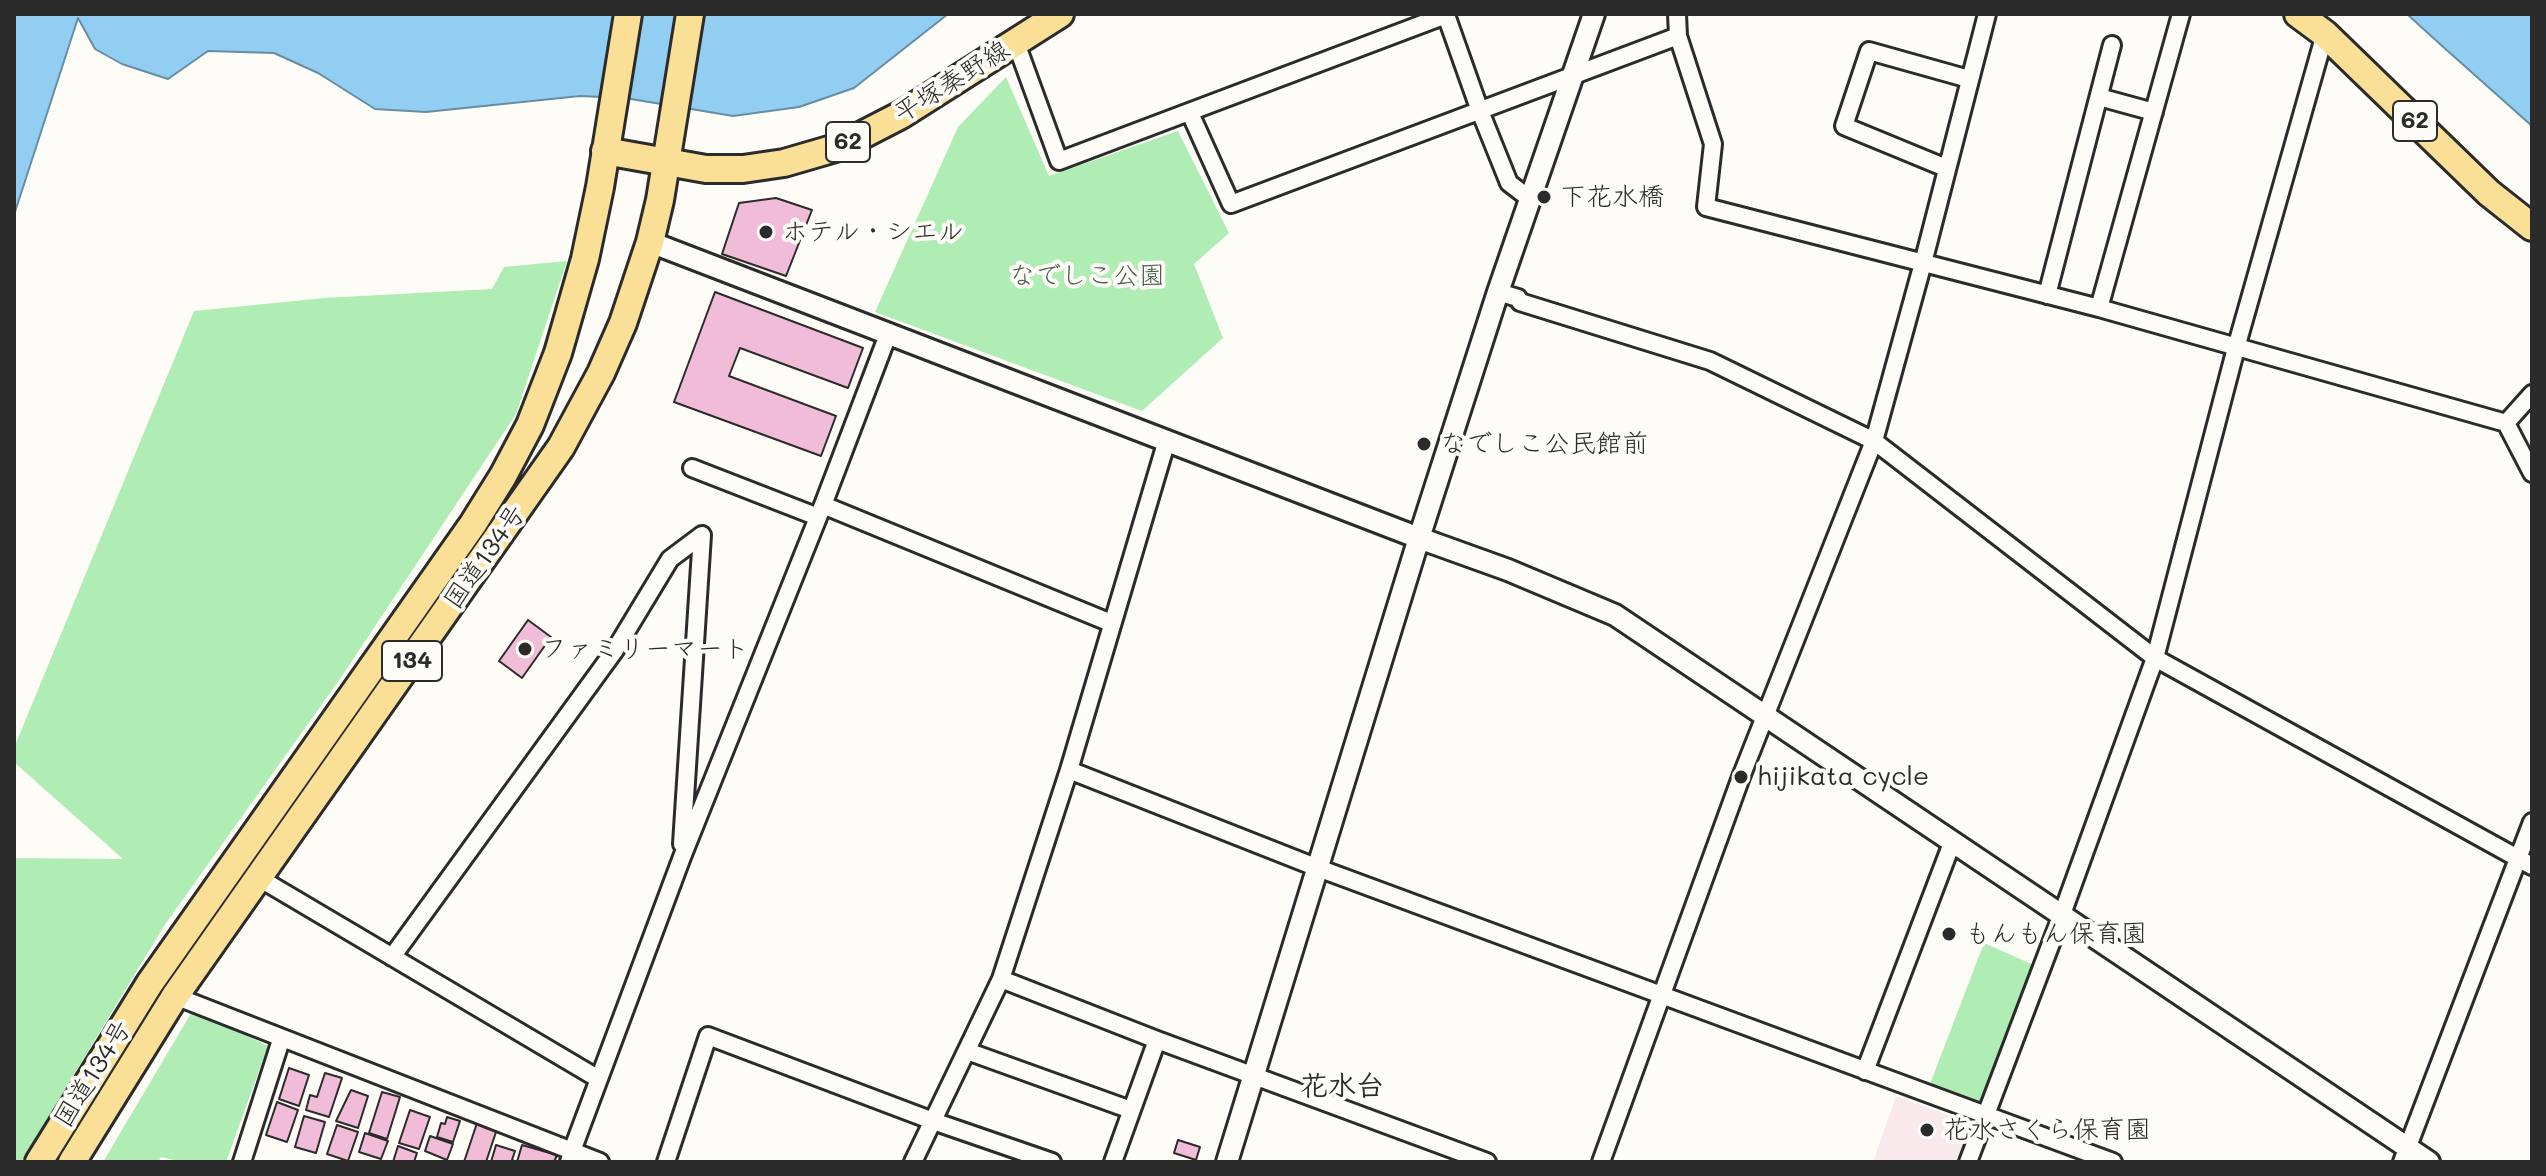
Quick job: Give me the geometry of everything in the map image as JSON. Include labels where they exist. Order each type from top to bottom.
[{"type":"main road","name":"国道134号","points":[[39,1162],[150,983],[473,524],[530,425],[558,353],[585,259],[628,14]]},
{"type":"main road","name":"国道134号","points":[[72,1162],[175,996],[561,447],[601,373],[618,336],[650,242],[667,162],[690,14]]},
{"type":"main road","name":"平塚秦野線","points":[[605,151],[706,169],[743,169],[784,163],[839,147],[901,115],[1060,14]]},
{"type":"main road","name":"62","points":[[2298,14],[2325,34],[2489,193],[2532,227]]},
{"type":"street","points":[[1227,1162],[1419,538],[1498,292],[1594,14]]},
{"type":"street","points":[[1677,14],[1678,36],[1713,144],[1706,207],[2099,308],[2506,423],[2532,473]]},
{"type":"street","points":[[1601,1162],[1765,717],[1874,441],[1987,14]]},
{"type":"street","points":[[2099,308],[2181,14]]},
{"type":"street","points":[[1016,43],[1059,161],[1446,15],[1509,183],[1530,199]]},
{"type":"street","points":[[1968,1162],[2155,658],[2236,348],[2325,34]]},
{"type":"street","points":[[1190,113],[1231,204],[1678,36]]},
{"type":"street","points":[[2047,295],[2112,45]]},
{"type":"street","points":[[1946,168],[1844,126],[1869,51],[1969,79]]},
{"type":"street","points":[[2099,97],[2154,112]]},
{"type":"street","points":[[650,242],[1508,570],[1615,615],[2405,1155],[2429,1162]]},
{"type":"street","points":[[1498,292],[1518,298],[1520,302],[1710,361],[1874,441],[2155,658],[2525,862]]},
{"type":"street","points":[[570,1156],[682,857],[889,332]]},
{"type":"street","points":[[2506,423],[2532,394]]},
{"type":"street","points":[[913,1162],[1001,979],[1069,770],[1167,440]]},
{"type":"street","points":[[692,468],[821,511],[1111,623]]},
{"type":"street","points":[[392,957],[615,650],[670,559],[702,535],[682,857]]},
{"type":"street","points":[[1069,770],[1318,868],[2113,1162]]},
{"type":"street","points":[[2405,1155],[2525,862],[2532,822]]},
{"type":"street","points":[[1865,1071],[1952,843]]},
{"type":"street","points":[[259,878],[597,1078]]},
{"type":"street","points":[[1001,979],[1487,1162]]},
{"type":"street","points":[[175,996],[570,1156],[600,1162]]},
{"type":"street","points":[[666,1162],[708,1036],[933,1121],[1052,1162]]},
{"type":"street","points":[[242,1162],[281,1040]]},
{"type":"street","points":[[1113,1162],[1157,1040]]},
{"type":"street","points":[[967,1051],[1131,1110]]},
{"type":"shaded area","name":"花水さくら保育園","points":[[1896,1096],[1967,1122],[1972,1137],[1962,1162],[1873,1162]]},
{"type":"green space","name":"なでしこ公園","points":[[1006,77],[1049,176],[1178,131],[1229,233],[1194,264],[1223,338],[1142,411],[875,312],[958,127]]},
{"type":"green space","points":[[567,261],[516,414],[342,676],[164,926],[21,1162],[14,1162],[14,858],[123,859],[14,762],[14,748],[194,311],[324,298],[492,289],[504,267]]},
{"type":"green space","points":[[1984,943],[2036,966],[1983,1103],[1930,1084]]},
{"type":"green space","points":[[193,1010],[268,1046],[226,1162],[182,1162],[161,1157],[158,1162],[103,1162]]},
{"type":"water","points":[[14,14],[948,14],[854,88],[799,107],[733,116],[625,98],[580,96],[426,112],[375,109],[318,73],[274,53],[208,51],[168,79],[122,64],[95,49],[78,18],[14,215]]},
{"type":"water","points":[[2407,14],[2532,14],[2532,126],[2441,45]]},
{"type":"building","name":"ホテル・シエル","points":[[776,198],[812,210],[786,276],[722,254],[739,203]]},
{"type":"building","points":[[715,292],[863,348],[848,388],[740,348],[729,376],[836,416],[821,456],[674,402]]},
{"type":"building","name":"ファミリーマート","points":[[528,620],[551,637],[522,678],[499,661]]},
{"type":"building","points":[[289,1068],[309,1075],[299,1106],[279,1099]]},
{"type":"building","points":[[325,1073],[342,1078],[329,1117],[306,1110],[310,1095],[317,1097]]},
{"type":"building","points":[[351,1090],[368,1096],[358,1128],[336,1121]]},
{"type":"building","points":[[382,1092],[400,1097],[387,1139],[369,1133]]},
{"type":"building","points":[[277,1102],[298,1110],[287,1142],[266,1135]]},
{"type":"building","points":[[410,1110],[430,1117],[419,1149],[399,1143]]},
{"type":"building","points":[[304,1116],[325,1122],[316,1153],[295,1147]]},
{"type":"building","points":[[447,1117],[460,1121],[453,1142],[437,1137],[441,1123],[445,1124]]},
{"type":"building","points":[[477,1123],[497,1129],[486,1162],[464,1162]]},
{"type":"building","points":[[337,1125],[358,1132],[348,1161],[327,1154]]},
{"type":"building","points":[[365,1133],[388,1141],[381,1159],[359,1152]]},
{"type":"building","points":[[430,1136],[453,1144],[447,1160],[425,1151]]},
{"type":"building","points":[[1178,1140],[1200,1147],[1196,1160],[1174,1153]]},
{"type":"building","points":[[496,1145],[515,1151],[512,1160],[516,1162],[491,1162]]},
{"type":"building","points":[[522,1145],[557,1155],[554,1162],[517,1162]]},
{"type":"building","points":[[398,1146],[417,1153],[414,1162],[393,1162]]},
{"type":"place","name":"下花水橋","points":[[1544,197]]},
{"type":"place","name":"ホテル・シエル","points":[[766,232]]},
{"type":"place","name":"なでしこ公民館前","points":[[1424,444]]},
{"type":"place","name":"ファミリーマート","points":[[525,649]]},
{"type":"place","name":"hijikata cycle","points":[[1741,777]]},
{"type":"place","name":"もんもん保育園","points":[[1949,934]]},
{"type":"place","name":"花水さくら保育園","points":[[1927,1130]]},
{"type":"district","name":"花水台","points":[[1342,1086]]}]
